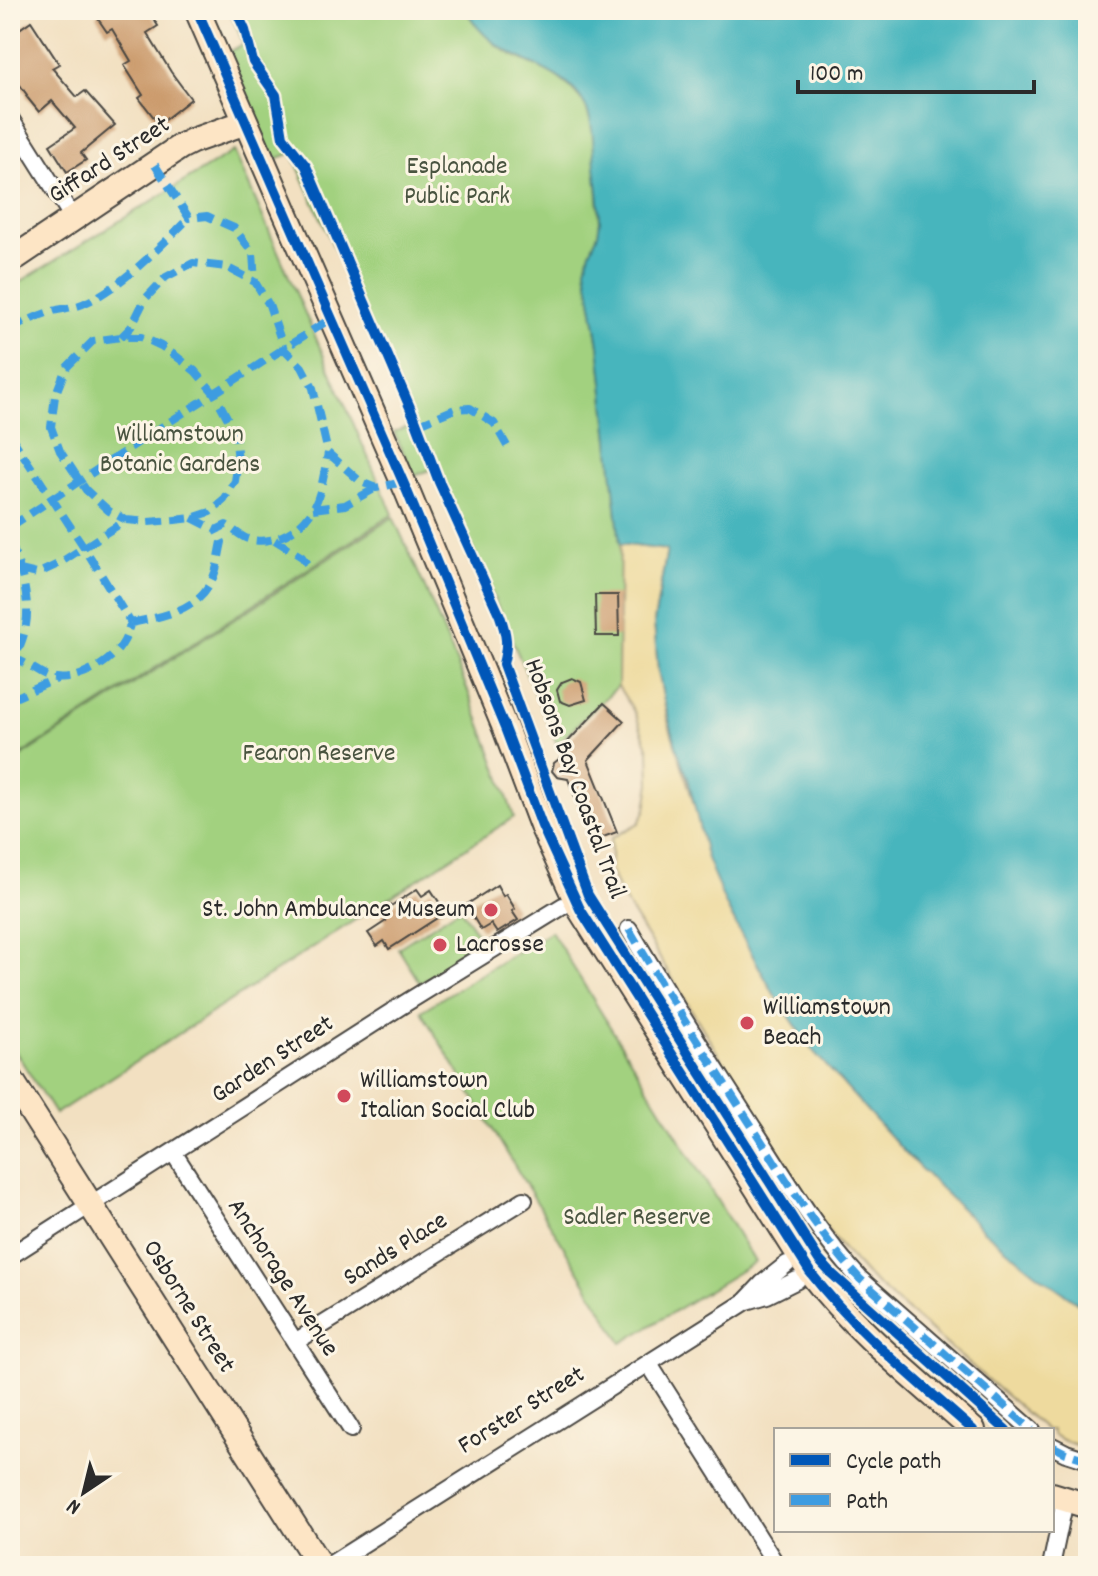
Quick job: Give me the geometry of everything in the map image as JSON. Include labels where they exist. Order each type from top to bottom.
[{"type":"street","points":[[197,10],[466,631],[542,826],[583,942],[814,1299],[878,1345],[971,1428]]},
{"type":"street","points":[[10,118],[73,218]]},
{"type":"street","name":"Giffard Street","points":[[10,261],[180,147],[246,122]]},
{"type":"street","name":"Garden Street","points":[[10,1256],[569,902]]},
{"type":"street","name":"Hobsons Bay Coastal Trail","points":[[629,929],[739,1106],[839,1257],[1030,1428]]},
{"type":"street","name":"Osborne Street","points":[[10,1078],[320,1566]]},
{"type":"street","name":"Anchorage Avenue","points":[[173,1152],[351,1429]]},
{"type":"street","name":"Sands Place","points":[[295,1342],[524,1200]]},
{"type":"street","name":"Forster Street","points":[[328,1566],[745,1302],[767,1295],[794,1268]]},
{"type":"street","points":[[649,1364],[777,1566]]},
{"type":"street","points":[[1054,1447],[1088,1460]]},
{"type":"street","points":[[1051,1566],[1068,1500]]},
{"type":"green space","name":"Esplanade Public Park","points":[[229,10],[467,10],[495,44],[552,73],[584,103],[592,125],[600,221],[586,269],[599,345],[620,544],[618,686],[557,744],[437,467],[414,476],[394,432],[413,425],[292,153],[273,160],[226,53],[244,44]]},
{"type":"green space","name":"Williamstown Botanic Gardens","points":[[234,151],[393,514],[10,762],[10,288]]},
{"type":"green space","name":"Fearon Reserve","points":[[393,517],[458,665],[514,817],[55,1114],[10,1043],[10,764]]},
{"type":"green space","name":"Lacrosse","points":[[460,908],[483,943],[420,983],[398,948]]},
{"type":"green space","name":"Sadler Reserve","points":[[551,931],[755,1262],[622,1343],[421,1011]]},
{"type":"sand","name":"Williamstown Beach","points":[[620,544],[667,550],[654,622],[658,670],[667,718],[725,903],[774,994],[814,1052],[908,1156],[984,1231],[1088,1310],[1088,1449],[1054,1435],[1054,1428],[1044,1428],[866,1275],[814,1211],[619,891],[611,871],[611,838],[639,823],[646,809],[650,783],[649,750],[635,713],[618,686]]},
{"type":"water","points":[[467,10],[1088,10],[1088,1310],[984,1231],[908,1156],[814,1052],[774,994],[725,903],[706,856],[658,670],[654,622],[667,550],[620,544],[599,345],[586,269],[600,221],[590,120],[585,105],[574,90],[544,69],[492,41],[478,28]]},
{"type":"building","points":[[103,10],[148,10],[158,26],[147,33],[191,99],[159,124],[139,98],[143,95],[124,65],[131,61],[112,29],[107,32],[96,16]]},
{"type":"building","points":[[10,18],[18,30],[31,21],[59,64],[52,68],[77,97],[85,91],[115,125],[81,153],[86,160],[67,172],[50,145],[75,128],[52,101],[39,112],[10,71]]},
{"type":"building","points":[[595,595],[618,595],[619,636],[596,636]]},
{"type":"building","points":[[572,678],[581,682],[586,700],[570,705],[560,701],[557,690],[562,682]]},
{"type":"building","points":[[604,703],[624,721],[588,760],[617,832],[592,841],[568,779],[557,777],[552,771],[554,763],[568,752],[563,747]]},
{"type":"building","name":"St. John Ambulance Museum","points":[[497,885],[515,909],[512,911],[518,920],[497,933],[491,924],[481,930],[466,905]]},
{"type":"building","points":[[417,889],[422,896],[431,890],[443,908],[438,911],[440,916],[389,949],[384,941],[377,946],[368,933],[386,921],[380,913]]},
{"type":"marked path","points":[[155,165],[189,218],[207,216],[234,228],[253,253],[255,282],[269,305],[284,349],[302,367],[313,388],[328,453],[361,482],[376,488],[403,482]]},
{"type":"marked path","points":[[10,330],[100,295],[141,264],[189,218]]},
{"type":"marked path","points":[[121,337],[131,327],[145,299],[166,277],[193,263],[226,267],[255,282]]},
{"type":"marked path","points":[[10,527],[330,319]]},
{"type":"marked path","points":[[20,570],[37,574],[126,520],[175,520],[210,512],[224,500],[235,481],[238,461],[235,432],[214,393],[195,371],[176,356],[141,337],[93,341],[66,368],[55,396],[51,427],[60,451],[86,490],[109,511],[126,520]]},
{"type":"marked path","points":[[417,425],[455,409],[470,408],[494,423],[507,446]]},
{"type":"marked path","points":[[10,435],[131,623]]},
{"type":"marked path","points":[[192,518],[216,530],[226,525],[243,537],[257,541],[285,535],[301,524],[313,509],[321,489],[328,453]]},
{"type":"marked path","points":[[313,509],[345,505],[376,488]]},
{"type":"marked path","points":[[131,623],[174,612],[202,594],[212,581],[219,558],[222,542],[216,530]]},
{"type":"marked path","points":[[275,540],[302,557],[310,568]]},
{"type":"marked path","points":[[10,541],[22,575],[27,610],[24,634],[15,658]]},
{"type":"marked path","points":[[10,658],[55,678],[74,677],[94,669],[112,656],[124,641],[131,623]]},
{"type":"marked path","points":[[10,700],[57,679]]},
{"type":"marked path","points":[[629,929],[792,1189],[845,1262],[860,1279],[1030,1428]]},
{"type":"marked path","points":[[1054,1447],[1088,1460]]},
{"type":"cycle path","points":[[197,10],[407,491],[542,826],[580,909],[810,1272],[867,1335],[971,1428]]},
{"type":"cycle path","points":[[236,10],[253,62],[276,95],[283,137],[306,166],[439,482],[500,616],[506,640],[503,664],[588,895],[819,1260],[1004,1428]]},
{"type":"place","name":"St. John Ambulance Museum","points":[[491,910]]},
{"type":"place","name":"Lacrosse","points":[[440,945]]},
{"type":"place","name":"Williamstown Beach","points":[[747,1023]]},
{"type":"place","name":"Williamstown Italian Social Club","points":[[344,1096]]}]
